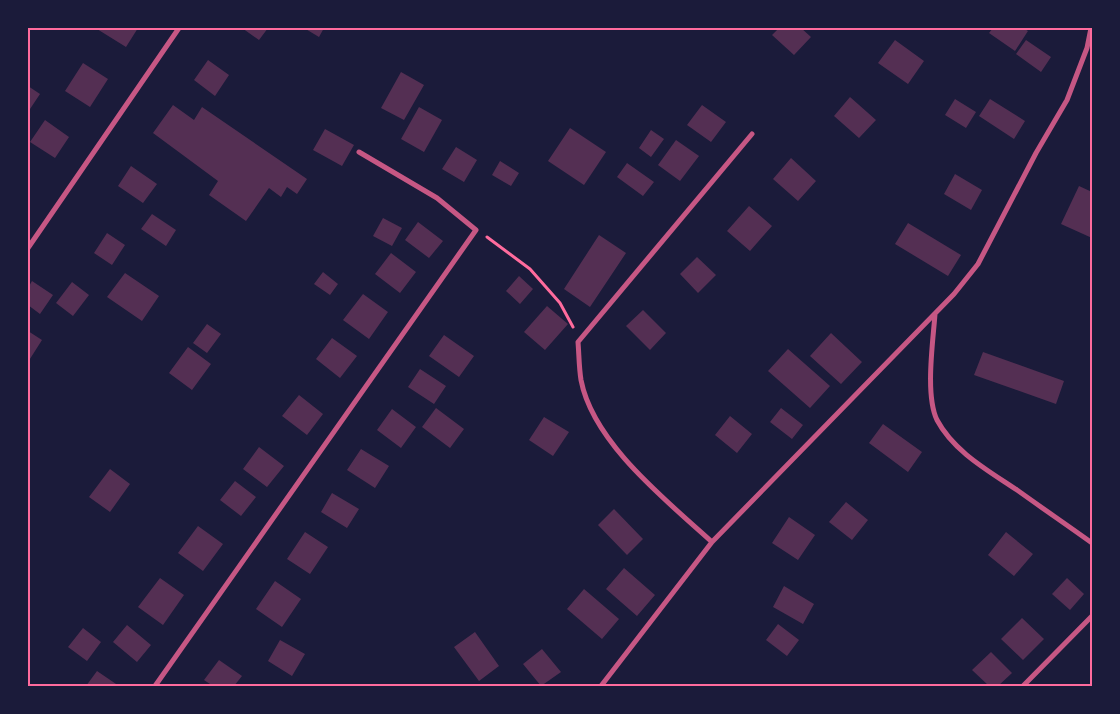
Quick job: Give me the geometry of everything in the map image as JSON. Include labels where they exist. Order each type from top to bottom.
[{"type":"street","points":[[28,248],[179,28]]},
{"type":"street","points":[[601,686],[712,542],[935,314],[978,264],[1036,153],[1067,100],[1088,48],[1091,28]]},
{"type":"street","points":[[712,542],[650,485],[610,440],[590,407],[581,381],[578,342],[752,134]]},
{"type":"street","points":[[155,686],[476,230],[437,198],[359,152]]},
{"type":"street","points":[[935,314],[931,394],[937,420],[955,444],[983,467],[1092,543]]},
{"type":"street","points":[[1023,686],[1092,616]]},
{"type":"path","points":[[476,230],[530,269],[560,303],[573,326],[578,342]]},
{"type":"building","points":[[98,28],[138,28],[126,47]]},
{"type":"building","points":[[242,28],[268,28],[259,40]]},
{"type":"building","points":[[304,28],[324,28],[319,37]]},
{"type":"building","points":[[779,28],[801,28],[811,37],[794,55],[772,35]]},
{"type":"building","points":[[993,28],[1023,28],[1028,31],[1015,51],[989,33]]},
{"type":"building","points":[[895,40],[924,61],[908,84],[878,63]]},
{"type":"building","points":[[1026,40],[1051,57],[1041,72],[1016,54]]},
{"type":"building","points":[[208,60],[229,75],[215,96],[194,80]]},
{"type":"building","points":[[83,63],[108,79],[90,107],[65,91]]},
{"type":"building","points":[[401,72],[424,85],[404,120],[381,108]]},
{"type":"building","points":[[28,86],[40,94],[28,112]]},
{"type":"building","points":[[850,97],[876,120],[859,138],[834,116]]},
{"type":"building","points":[[955,99],[976,112],[966,128],[945,115]]},
{"type":"building","points":[[990,99],[1025,121],[1014,139],[979,116]]},
{"type":"building","points":[[173,105],[194,120],[202,107],[307,179],[297,194],[287,187],[281,197],[269,188],[246,221],[209,195],[218,181],[153,133]]},
{"type":"building","points":[[702,105],[726,122],[711,142],[687,125]]},
{"type":"building","points":[[419,107],[442,120],[424,152],[401,139]]},
{"type":"building","points":[[45,120],[69,137],[55,158],[30,142]]},
{"type":"building","points":[[570,128],[606,152],[584,185],[548,161]]},
{"type":"building","points":[[325,129],[354,145],[342,166],[313,150]]},
{"type":"building","points":[[651,130],[664,139],[651,157],[639,148]]},
{"type":"building","points":[[676,140],[699,156],[680,181],[658,165]]},
{"type":"building","points":[[456,147],[477,160],[464,182],[442,169]]},
{"type":"building","points":[[791,158],[816,181],[798,201],[773,179]]},
{"type":"building","points":[[500,161],[519,173],[511,186],[492,175]]},
{"type":"building","points":[[627,163],[654,182],[643,196],[617,177]]},
{"type":"building","points":[[131,166],[157,184],[143,203],[118,186]]},
{"type":"building","points":[[955,174],[982,190],[971,210],[944,194]]},
{"type":"building","points":[[1079,186],[1092,192],[1092,238],[1061,224]]},
{"type":"building","points":[[749,206],[772,226],[750,251],[727,231]]},
{"type":"building","points":[[152,214],[176,230],[166,246],[141,229]]},
{"type":"building","points":[[383,218],[402,228],[392,246],[373,236]]},
{"type":"building","points":[[418,222],[443,241],[429,258],[405,240]]},
{"type":"building","points":[[908,223],[961,255],[948,276],[895,244]]},
{"type":"building","points":[[107,233],[125,245],[112,265],[94,253]]},
{"type":"building","points":[[599,235],[626,253],[590,307],[564,289]]},
{"type":"building","points":[[391,253],[416,272],[400,293],[375,274]]},
{"type":"building","points":[[697,257],[716,275],[698,293],[680,274]]},
{"type":"building","points":[[323,272],[338,284],[330,295],[314,284]]},
{"type":"building","points":[[125,273],[159,296],[142,321],[107,297]]},
{"type":"building","points":[[519,276],[533,289],[520,304],[506,291]]},
{"type":"building","points":[[32,281],[53,295],[40,314],[28,305],[28,288]]},
{"type":"building","points":[[72,282],[89,295],[73,316],[56,303]]},
{"type":"building","points":[[363,294],[388,312],[369,339],[343,320]]},
{"type":"building","points":[[547,306],[568,324],[545,350],[524,332]]},
{"type":"building","points":[[643,310],[666,333],[650,350],[626,326]]},
{"type":"building","points":[[207,324],[221,334],[207,353],[193,343]]},
{"type":"building","points":[[28,331],[42,340],[28,362]]},
{"type":"building","points":[[831,333],[862,362],[841,384],[810,356]]},
{"type":"building","points":[[444,335],[474,356],[459,377],[429,356]]},
{"type":"building","points":[[332,338],[357,356],[340,378],[316,359]]},
{"type":"building","points":[[188,347],[211,364],[192,390],[169,373]]},
{"type":"building","points":[[788,349],[830,386],[810,408],[768,371]]},
{"type":"building","points":[[983,352],[1064,381],[1056,404],[974,375]]},
{"type":"building","points":[[420,369],[446,386],[434,404],[408,387]]},
{"type":"building","points":[[299,395],[323,414],[307,435],[282,416]]},
{"type":"building","points":[[436,408],[464,429],[450,448],[422,427]]},
{"type":"building","points":[[781,408],[803,425],[792,439],[770,422]]},
{"type":"building","points":[[392,409],[416,427],[401,448],[377,430]]},
{"type":"building","points":[[730,416],[752,434],[737,453],[715,435]]},
{"type":"building","points":[[544,417],[569,432],[553,456],[529,440]]},
{"type":"building","points":[[883,424],[922,452],[908,472],[869,443]]},
{"type":"building","points":[[259,447],[284,466],[267,487],[243,469]]},
{"type":"building","points":[[361,449],[389,466],[375,488],[347,470]]},
{"type":"building","points":[[110,469],[130,484],[110,512],[89,497]]},
{"type":"building","points":[[235,481],[256,497],[241,516],[220,500]]},
{"type":"building","points":[[332,493],[359,509],[347,528],[321,512]]},
{"type":"building","points":[[846,502],[868,520],[852,540],[829,522]]},
{"type":"building","points":[[614,509],[643,539],[627,555],[598,525]]},
{"type":"building","points":[[789,517],[815,535],[798,560],[772,543]]},
{"type":"building","points":[[198,526],[223,544],[203,571],[178,553]]},
{"type":"building","points":[[305,532],[328,547],[310,574],[287,559]]},
{"type":"building","points":[[1006,532],[1033,554],[1014,576],[988,555]]},
{"type":"building","points":[[624,568],[655,595],[637,616],[606,589]]},
{"type":"building","points":[[160,578],[184,595],[163,625],[138,607]]},
{"type":"building","points":[[1067,578],[1084,594],[1070,610],[1052,594]]},
{"type":"building","points":[[275,581],[301,599],[282,627],[256,609]]},
{"type":"building","points":[[784,586],[814,604],[803,624],[773,607]]},
{"type":"building","points":[[584,589],[619,619],[602,639],[567,609]]},
{"type":"building","points":[[1022,618],[1044,639],[1023,660],[1001,639]]},
{"type":"building","points":[[778,624],[799,640],[787,656],[766,640]]},
{"type":"building","points":[[127,625],[151,645],[137,662],[113,642]]},
{"type":"building","points":[[83,628],[101,642],[87,661],[68,647]]},
{"type":"building","points":[[475,632],[499,666],[479,681],[454,647]]},
{"type":"building","points":[[280,640],[305,654],[292,676],[268,661]]},
{"type":"building","points":[[542,649],[561,672],[541,686],[523,664]]},
{"type":"building","points":[[991,652],[1012,673],[998,686],[989,686],[972,670]]},
{"type":"building","points":[[219,660],[242,676],[234,686],[213,686],[204,680]]},
{"type":"building","points":[[97,671],[119,686],[86,686]]}]
